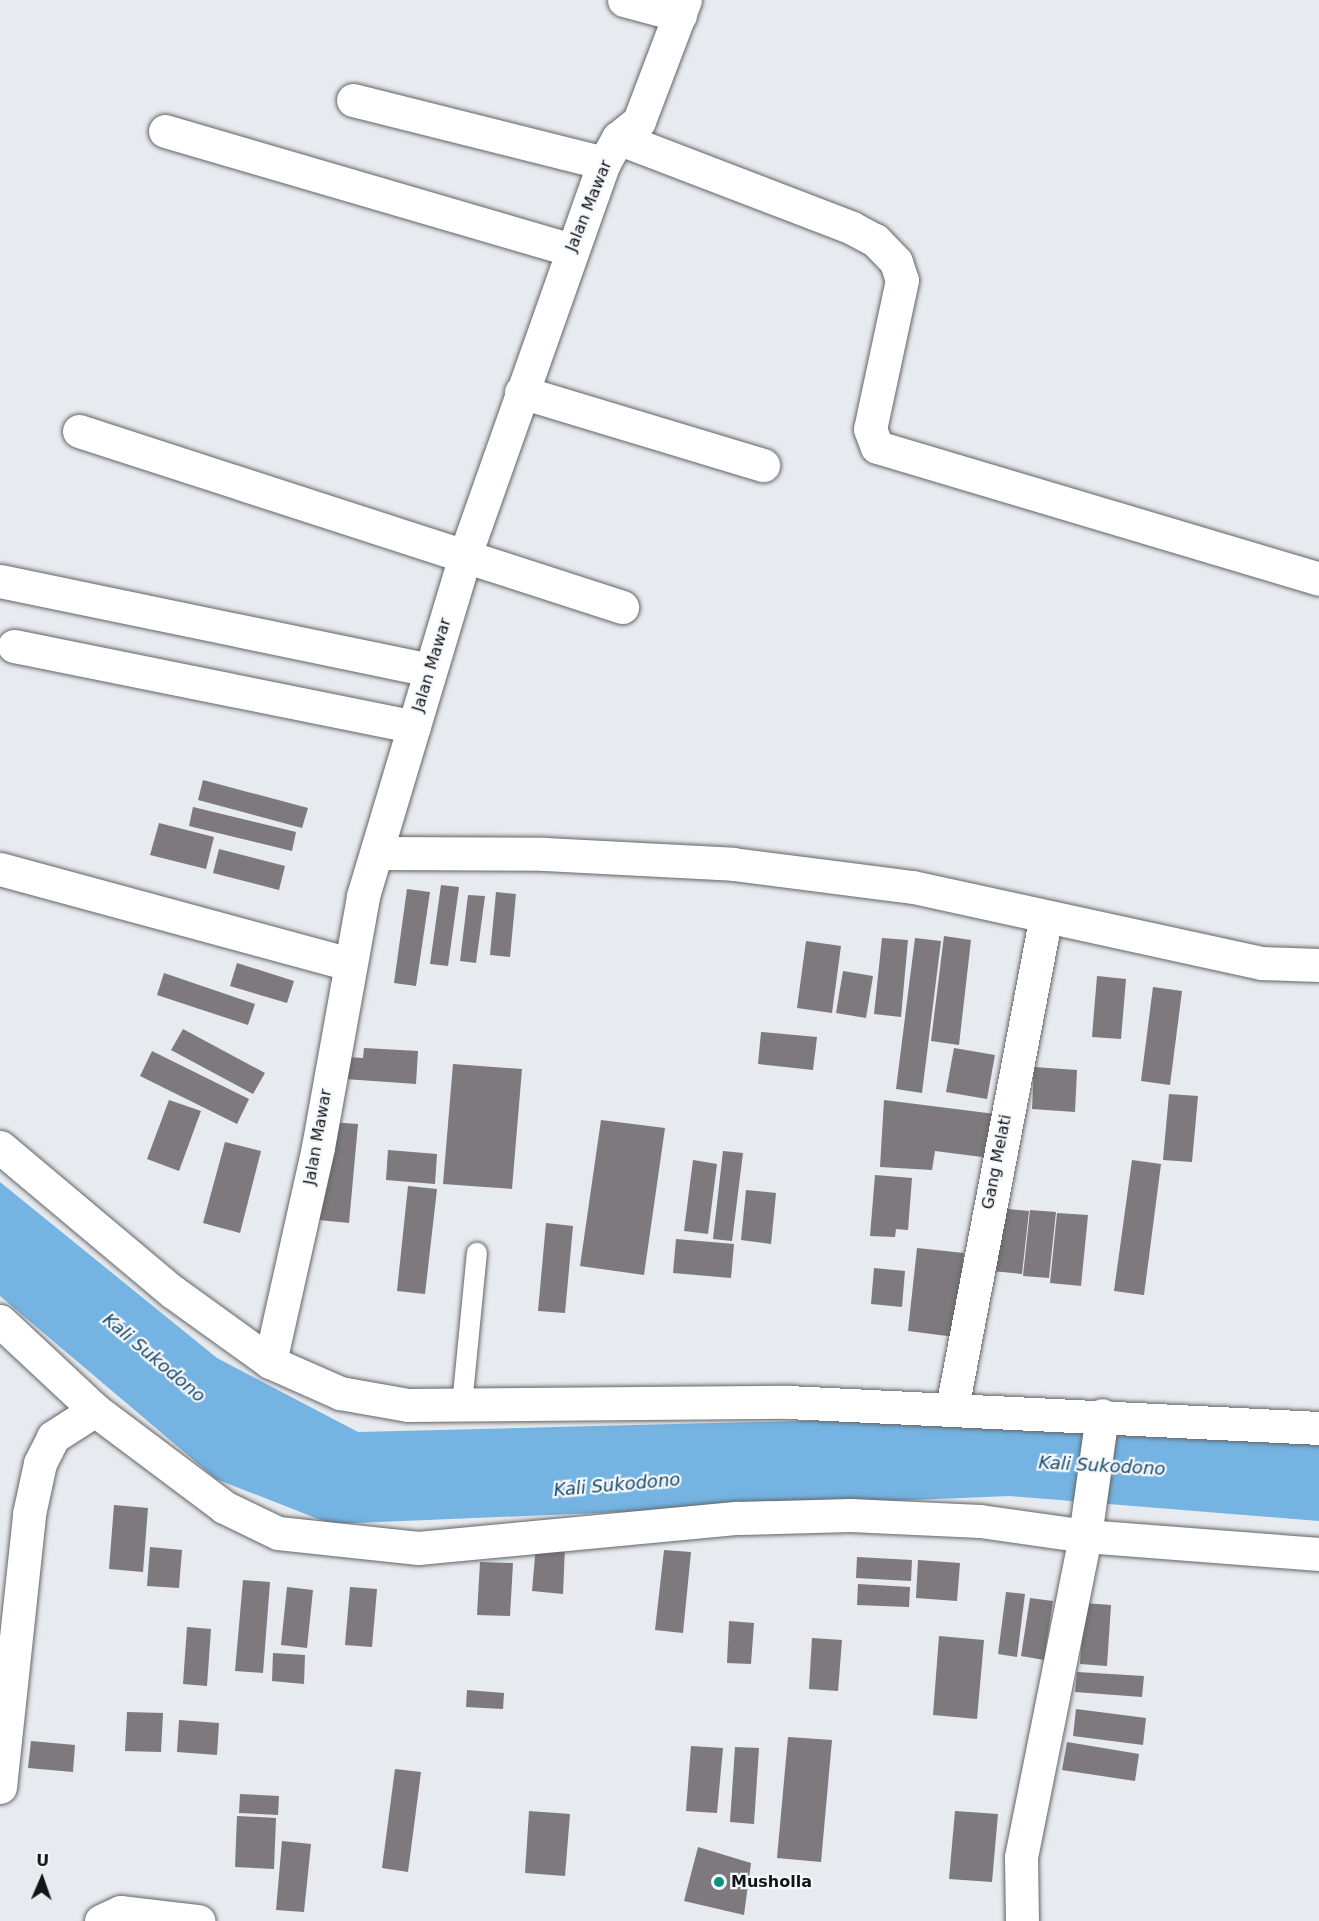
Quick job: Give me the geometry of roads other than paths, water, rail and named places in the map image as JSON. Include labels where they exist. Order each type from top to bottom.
[{"type":"street","points":[[624,0],[682,8]]},
{"type":"street","name":"Jalan Mawar","points":[[270,1362],[318,1147],[347,963],[430,670],[465,555],[571,250],[611,151],[639,121],[682,8]]},
{"type":"street","points":[[353,100],[611,151],[852,228],[875,240],[896,262],[902,280],[870,429],[877,447],[1319,579]]},
{"type":"street","points":[[165,131],[571,250]]},
{"type":"street","points":[[521,392],[763,465]]},
{"type":"street","points":[[79,431],[622,607]]},
{"type":"street","points":[[0,581],[430,670]]},
{"type":"street","points":[[14,645],[414,727]]},
{"type":"street","points":[[378,853],[546,854],[733,864],[913,887],[1261,963],[1319,965]]},
{"type":"street","points":[[0,869],[347,963]]},
{"type":"street","name":"Gang Melati","points":[[952,1408],[1046,917]]},
{"type":"street","points":[[0,1147],[173,1292],[270,1362],[340,1393],[408,1405],[788,1402],[952,1408],[1101,1418],[1319,1428]]},
{"type":"street","points":[[0,1321],[94,1410],[224,1508],[278,1533],[325,1541],[418,1548],[738,1518],[850,1515],[1086,1525],[1319,1554]]},
{"type":"street","points":[[0,1787],[29,1514],[40,1463],[53,1437],[94,1410]]},
{"type":"street","points":[[1022,1921],[1021,1857],[1086,1525],[1101,1418]]},
{"type":"street","points":[[100,1921],[120,1912],[198,1921]]},
{"type":"lane","points":[[462,1405],[477,1254]]},
{"type":"water","name":"Kali Sukodono","points":[[0,1182],[217,1358],[358,1432],[1038,1415],[1319,1440],[1319,1521],[1009,1496],[331,1524],[216,1479],[0,1296]]},
{"type":"place","name":"Musholla","points":[[719,1882]]}]
